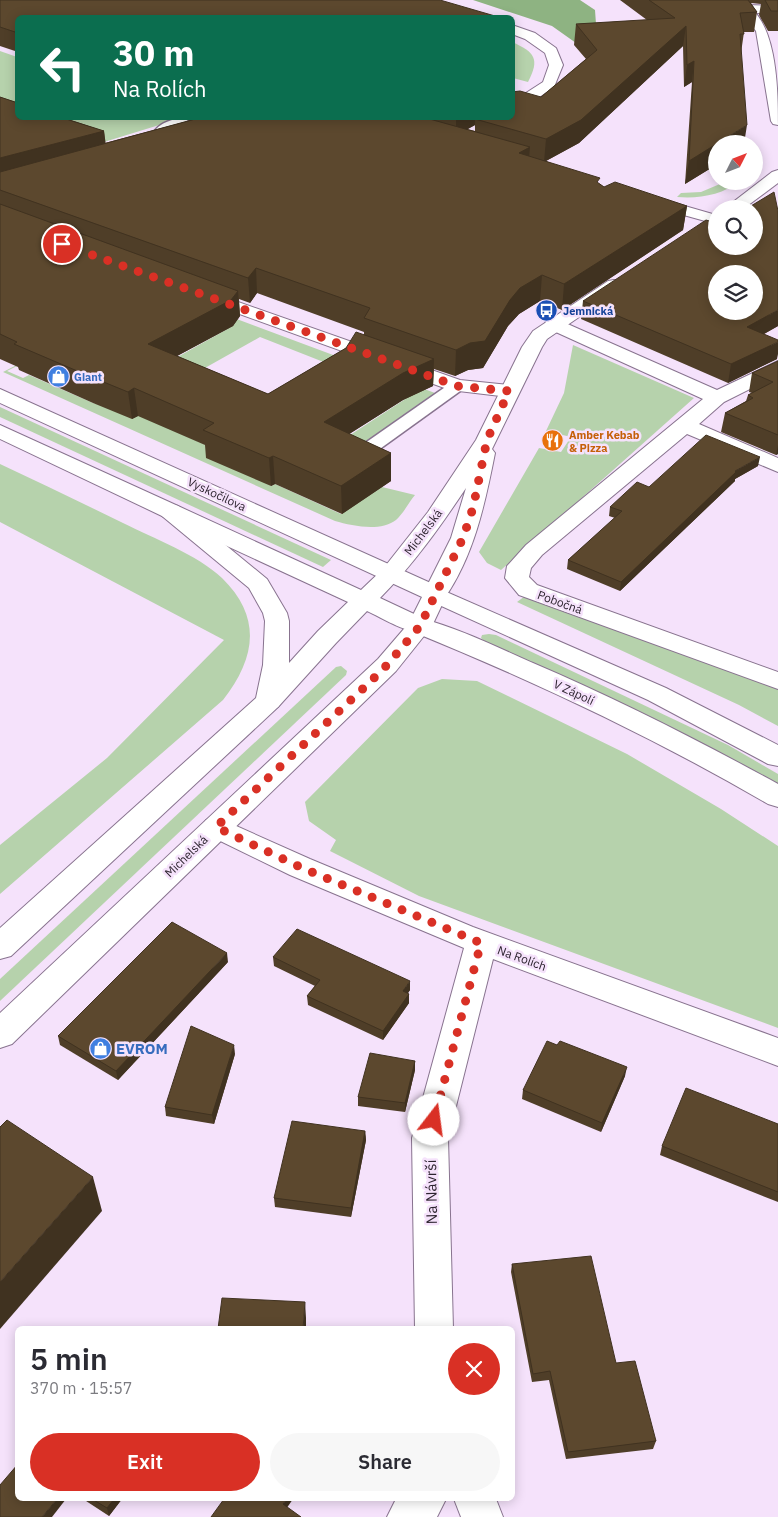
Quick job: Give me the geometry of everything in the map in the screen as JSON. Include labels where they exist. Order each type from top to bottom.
[{"type":"street","points":[[727,0],[744,9],[757,21],[762,31],[778,121]]},
{"type":"street","points":[[744,9],[778,10]]},
{"type":"street","points":[[515,30],[530,36],[551,50],[556,65],[549,84],[515,107]]},
{"type":"street","points":[[152,146],[177,140]]},
{"type":"street","points":[[745,200],[778,175]]},
{"type":"street","points":[[633,196],[708,218]]},
{"type":"street","points":[[692,234],[708,224]]},
{"type":"street","name":"Michelská","points":[[0,947],[269,701],[327,637],[391,574],[436,516],[487,440],[509,391],[540,335],[627,276]]},
{"type":"street","points":[[187,289],[457,386],[509,391]]},
{"type":"street","points":[[554,324],[717,398]]},
{"type":"street","name":"Pobočná","points":[[778,366],[717,398],[534,550],[519,566],[517,578],[528,590],[778,681]]},
{"type":"street","name":"Vyskočilova","points":[[0,395],[435,594]]},
{"type":"street","points":[[684,426],[778,466]]},
{"type":"street","points":[[0,431],[363,602]]},
{"type":"street","name":"Michelská","points":[[0,1034],[370,682],[420,626],[463,538],[473,508],[487,440]]},
{"type":"street","points":[[170,511],[258,584],[275,613],[277,621],[276,665],[269,701]]},
{"type":"street","points":[[435,594],[657,694],[778,756]]},
{"type":"street","name":"V Zápolí","points":[[363,602],[490,654],[617,712],[724,765],[778,796]]},
{"type":"street","name":"Na Rolích","points":[[216,827],[300,867],[481,943],[778,1052]]},
{"type":"street","name":"Na Návrší","points":[[434,1326],[430,1138],[481,943]]},
{"type":"street","points":[[408,1517],[423,1501]]},
{"type":"street","points":[[476,1501],[482,1517]]},
{"type":"lane","points":[[152,146],[156,137],[165,126],[182,120]]},
{"type":"lane","points":[[364,452],[457,386]]},
{"type":"green space","points":[[473,0],[580,0],[595,10],[596,24],[576,43],[552,26]]},
{"type":"green space","points":[[515,44],[526,49],[533,57],[534,67],[528,82],[515,79]]},
{"type":"green space","points":[[0,51],[15,56],[15,113],[0,108]]},
{"type":"green space","points":[[35,120],[176,120],[104,142]]},
{"type":"green space","points":[[708,189],[726,190],[710,195],[677,197],[681,193],[701,192]]},
{"type":"green space","points":[[194,303],[435,393],[430,399],[364,443],[344,439],[410,396],[260,337],[180,382],[149,373],[231,327],[188,310],[39,355],[7,371],[23,378],[29,375],[93,403],[139,415],[217,450],[271,486],[275,484],[341,514],[382,487],[415,495],[396,520],[390,524],[374,527],[335,521],[3,372],[87,329]]},
{"type":"green space","points":[[573,345],[694,398],[501,570],[487,563],[479,552],[539,448],[561,452],[571,437],[546,431],[564,393]]},
{"type":"green space","points":[[0,407],[331,560],[323,567],[0,417]]},
{"type":"green space","points":[[0,464],[201,562],[222,578],[235,593],[244,608],[249,623],[250,639],[248,654],[242,669],[234,685],[223,700],[0,894],[0,845],[107,758],[224,640],[0,522]]},
{"type":"green space","points":[[525,596],[778,687],[778,726],[739,705],[517,602]]},
{"type":"green space","points":[[482,635],[496,635],[728,745],[778,774],[778,789],[486,643],[481,638]]},
{"type":"green space","points":[[341,666],[347,671],[346,675],[0,1001],[0,979],[336,667]]},
{"type":"green space","points":[[442,679],[477,681],[627,754],[721,809],[778,846],[778,1028],[419,896],[330,851],[336,840],[309,821],[305,802],[418,688]]},
{"type":"building","points":[[0,0],[440,0],[492,15],[15,15],[15,32],[0,27]]},
{"type":"building","points":[[649,0],[748,0],[757,12],[740,13],[744,34],[740,34],[747,125],[731,135],[708,135],[708,149],[689,161],[694,61],[687,65],[686,26],[581,120],[546,139],[479,120],[515,120],[515,92],[520,91],[541,97],[597,50],[576,24],[675,18]]},
{"type":"building","points":[[765,0],[778,0],[778,11],[771,11]]},
{"type":"building","points":[[0,97],[15,102],[15,120],[69,120],[104,131],[0,158]]},
{"type":"building","points":[[192,120],[433,120],[530,147],[519,153],[600,178],[597,182],[604,187],[615,182],[687,206],[564,284],[542,275],[520,288],[510,300],[485,341],[470,343],[456,350],[364,318],[370,308],[256,268],[248,278],[0,190],[0,172]]},
{"type":"building","points":[[774,192],[778,211],[778,310],[763,318],[763,265],[708,265],[708,320],[760,320],[747,327],[778,340],[778,342],[731,364],[583,301],[706,220],[708,221],[708,255],[763,255],[763,200],[761,200]]},
{"type":"building","points":[[0,204],[238,291],[231,300],[148,344],[268,394],[346,348],[356,332],[434,359],[403,373],[324,422],[391,453],[341,486],[273,456],[269,458],[203,430],[214,423],[134,388],[128,392],[14,344],[17,342],[0,334]]},
{"type":"building","points":[[778,361],[778,435],[725,413],[753,398],[748,395],[773,382],[752,373]]},
{"type":"building","points":[[706,435],[760,457],[735,471],[621,582],[568,560],[622,511],[610,507],[637,482],[649,487]]},
{"type":"building","points":[[172,922],[227,953],[116,1071],[58,1036]]},
{"type":"building","points":[[297,929],[410,981],[403,991],[409,994],[383,1031],[307,996],[320,980],[273,957]]},
{"type":"building","points":[[191,1026],[234,1045],[212,1115],[165,1107]]},
{"type":"building","points":[[547,1041],[557,1045],[560,1041],[627,1067],[602,1123],[523,1090]]},
{"type":"building","points":[[370,1053],[415,1061],[405,1103],[358,1097]]},
{"type":"building","points":[[686,1088],[778,1124],[778,1192],[662,1146]]},
{"type":"building","points":[[7,1120],[93,1177],[0,1282],[0,1127]]},
{"type":"building","points":[[292,1121],[365,1131],[351,1208],[274,1198]]},
{"type":"building","points":[[591,1256],[616,1363],[635,1361],[656,1441],[568,1452],[550,1371],[533,1374],[512,1264]]},
{"type":"building","points":[[222,1298],[305,1302],[303,1326],[218,1326]]},
{"type":"building","points":[[15,1468],[15,1501],[55,1501],[42,1517],[0,1517],[0,1485]]},
{"type":"building","points":[[95,1501],[112,1501],[107,1508]]},
{"type":"building","points":[[223,1501],[285,1501],[283,1504],[301,1517],[211,1517]]},
{"type":"place","name":"Jemnická","points":[[547,311]]},
{"type":"place","name":"Giant","points":[[58,377]]},
{"type":"place","name":"Amber Kebab & Pizza","points":[[553,441]]},
{"type":"place","name":"EVROM","points":[[100,1048]]},
{"type":"route","points":[[62,244],[457,386],[509,391],[487,440],[473,508],[463,538],[420,626],[370,682],[216,827],[300,867],[481,943],[434,1120]]}]
